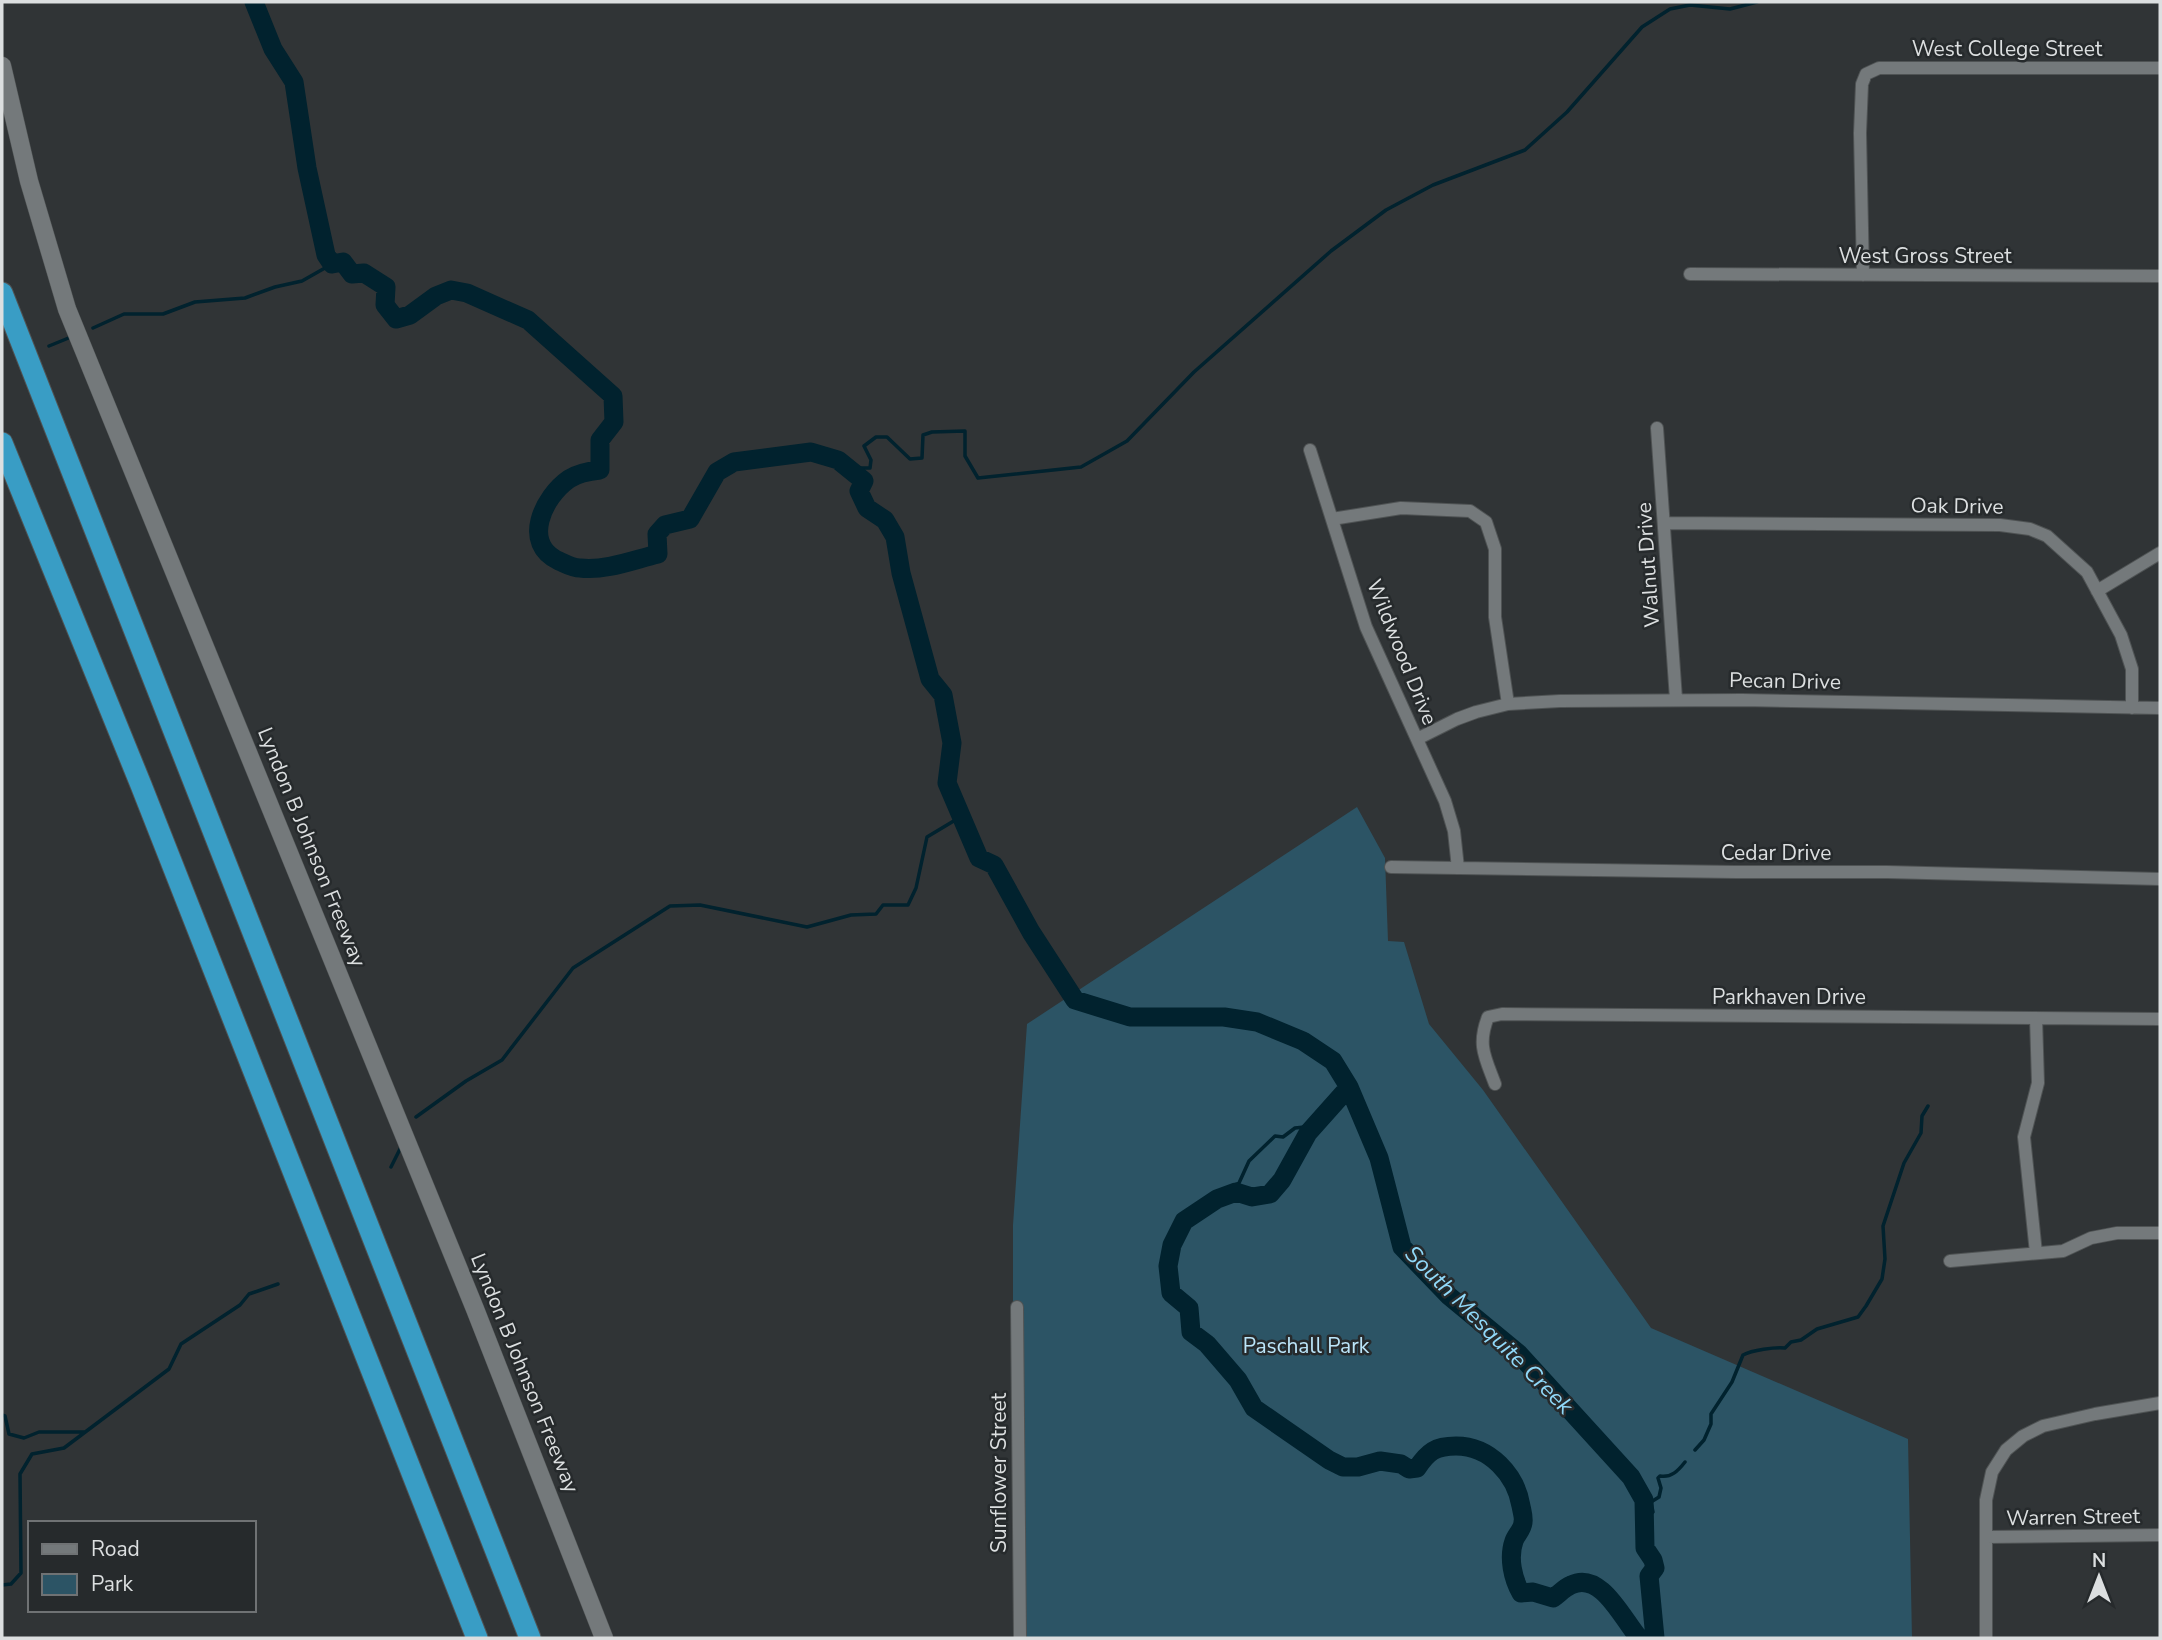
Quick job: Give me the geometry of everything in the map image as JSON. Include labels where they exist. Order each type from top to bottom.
[{"type":"highway","points":[[2,293],[530,1638]]},
{"type":"highway","points":[[2,443],[141,785],[477,1638]]},
{"type":"street","name":"Lyndon B Johnson Freeway","points":[[2,66],[29,181],[67,309],[475,1309],[604,1638]]},
{"type":"street","name":"West College Street","points":[[1863,275],[1860,133],[1861,85],[1866,74],[1879,68],[2160,68]]},
{"type":"street","name":"West Gross Street","points":[[1690,274],[2160,275]]},
{"type":"street","name":"Walnut Drive","points":[[1657,428],[1676,699]]},
{"type":"street","name":"Wildwood Drive","points":[[1310,450],[1366,626],[1445,801],[1454,831],[1458,868]]},
{"type":"street","points":[[1332,519],[1401,508],[1470,511],[1486,522],[1495,549],[1495,617],[1508,704]]},
{"type":"street","name":"Oak Drive","points":[[1664,523],[2000,525],[2030,529],[2047,536],[2087,572],[2121,635],[2132,669],[2132,708]]},
{"type":"street","points":[[2097,591],[2160,553]]},
{"type":"street","name":"Pecan Drive","points":[[1417,739],[1457,719],[1508,704],[1676,699],[2160,708]]},
{"type":"street","name":"Cedar Drive","points":[[1391,867],[1886,872],[2160,879]]},
{"type":"street","name":"Parkhaven Drive","points":[[1495,1084],[1483,1050],[1482,1032],[1488,1017],[1502,1014],[2160,1019]]},
{"type":"street","points":[[2036,1018],[2038,1083],[2024,1137],[2036,1253]]},
{"type":"street","points":[[1950,1261],[2063,1251],[2091,1238],[2117,1233],[2160,1233]]},
{"type":"street","name":"Sunflower Street","points":[[1017,1307],[1020,1638]]},
{"type":"street","points":[[1986,1638],[1986,1500],[1992,1472],[2006,1450],[2023,1436],[2043,1426],[2160,1403]]},
{"type":"street","name":"Warren Street","points":[[1986,1537],[2160,1535]]},
{"type":"green space","name":"Paschall Park","points":[[1357,807],[1385,858],[1388,941],[1404,942],[1429,1024],[1483,1090],[1651,1328],[1908,1439],[1912,1638],[1013,1638],[1013,1225],[1027,1024]]},
{"type":"waterway","name":"South Mesquite Creek","points":[[254,2],[273,49],[294,82],[307,168],[326,255],[332,264],[343,262],[352,274],[364,273],[386,287],[385,305],[396,319],[410,315],[436,296],[451,290],[467,293],[528,320],[613,396],[614,422],[600,440],[600,470],[569,479],[544,508],[539,532],[541,544],[547,553],[572,567],[590,569],[658,554],[657,534],[665,525],[690,519],[717,472],[734,462],[811,452],[838,460],[864,481],[859,491],[867,508],[885,520],[895,537],[901,573],[930,679],[943,695],[952,743],[947,783],[979,858],[994,865],[1031,932],[1075,1000],[1130,1017],[1224,1017],[1257,1022],[1303,1041],[1333,1061],[1349,1087],[1379,1158],[1402,1247],[1449,1296],[1518,1353],[1631,1477],[1644,1500],[1645,1548],[1655,1568],[1649,1576],[1655,1638]]},
{"type":"waterway","points":[[848,468],[870,468],[871,460],[864,446],[876,437],[887,437],[910,459],[922,458],[923,435],[932,432],[965,431],[965,456],[978,478],[1081,467],[1127,441],[1194,372],[1331,251],[1386,210],[1433,185],[1525,150],[1567,112],[1642,27],[1670,9],[1690,5],[1730,9],[1757,2]]},
{"type":"waterway","points":[[93,328],[124,314],[163,314],[195,302],[245,298],[302,281],[332,264]]},
{"type":"waterway","points":[[49,346],[71,337]]},
{"type":"waterway","points":[[416,1117],[466,1081],[502,1060],[573,968],[670,906],[700,905],[807,927],[851,915],[876,914],[883,905],[908,905],[916,888],[927,837],[962,816]]},
{"type":"waterway","name":"South Mesquite Creek","points":[[1349,1087],[1308,1133],[1282,1180],[1270,1194],[1252,1197],[1236,1192],[1217,1199],[1184,1221],[1172,1245],[1168,1266],[1171,1293],[1189,1308],[1191,1332],[1207,1344],[1238,1380],[1254,1408],[1343,1467],[1358,1467],[1380,1461],[1401,1464],[1409,1469],[1417,1468],[1433,1451],[1449,1446],[1468,1447],[1490,1457],[1514,1484],[1521,1506],[1523,1525],[1514,1541],[1511,1554],[1514,1575],[1521,1593],[1533,1592],[1553,1598],[1571,1585],[1582,1582],[1592,1584],[1610,1599],[1639,1638]]},
{"type":"waterway","points":[[1695,1450],[1704,1440],[1711,1424],[1711,1414],[1732,1382],[1743,1355],[1764,1349],[1785,1348],[1817,1329],[1858,1317],[1866,1306],[1882,1279],[1885,1259],[1883,1226],[1904,1163],[1921,1133],[1922,1116],[1928,1106]]},
{"type":"waterway","points":[[1222,1197],[1229,1188],[1239,1183],[1249,1161],[1275,1136],[1283,1137],[1295,1128],[1314,1126]]},
{"type":"waterway","points":[[391,1167],[401,1147]]},
{"type":"waterway","points":[[2,1585],[11,1584],[21,1573],[20,1474],[32,1454],[64,1448],[169,1369],[181,1344],[240,1305],[249,1294],[278,1284]]},
{"type":"waterway","points":[[2,1415],[5,1416],[9,1434],[24,1438],[39,1432],[85,1432]]},
{"type":"waterway","points":[[1644,1520],[1653,1512],[1651,1502],[1659,1497],[1661,1488],[1658,1478],[1674,1473],[1685,1462]]}]
